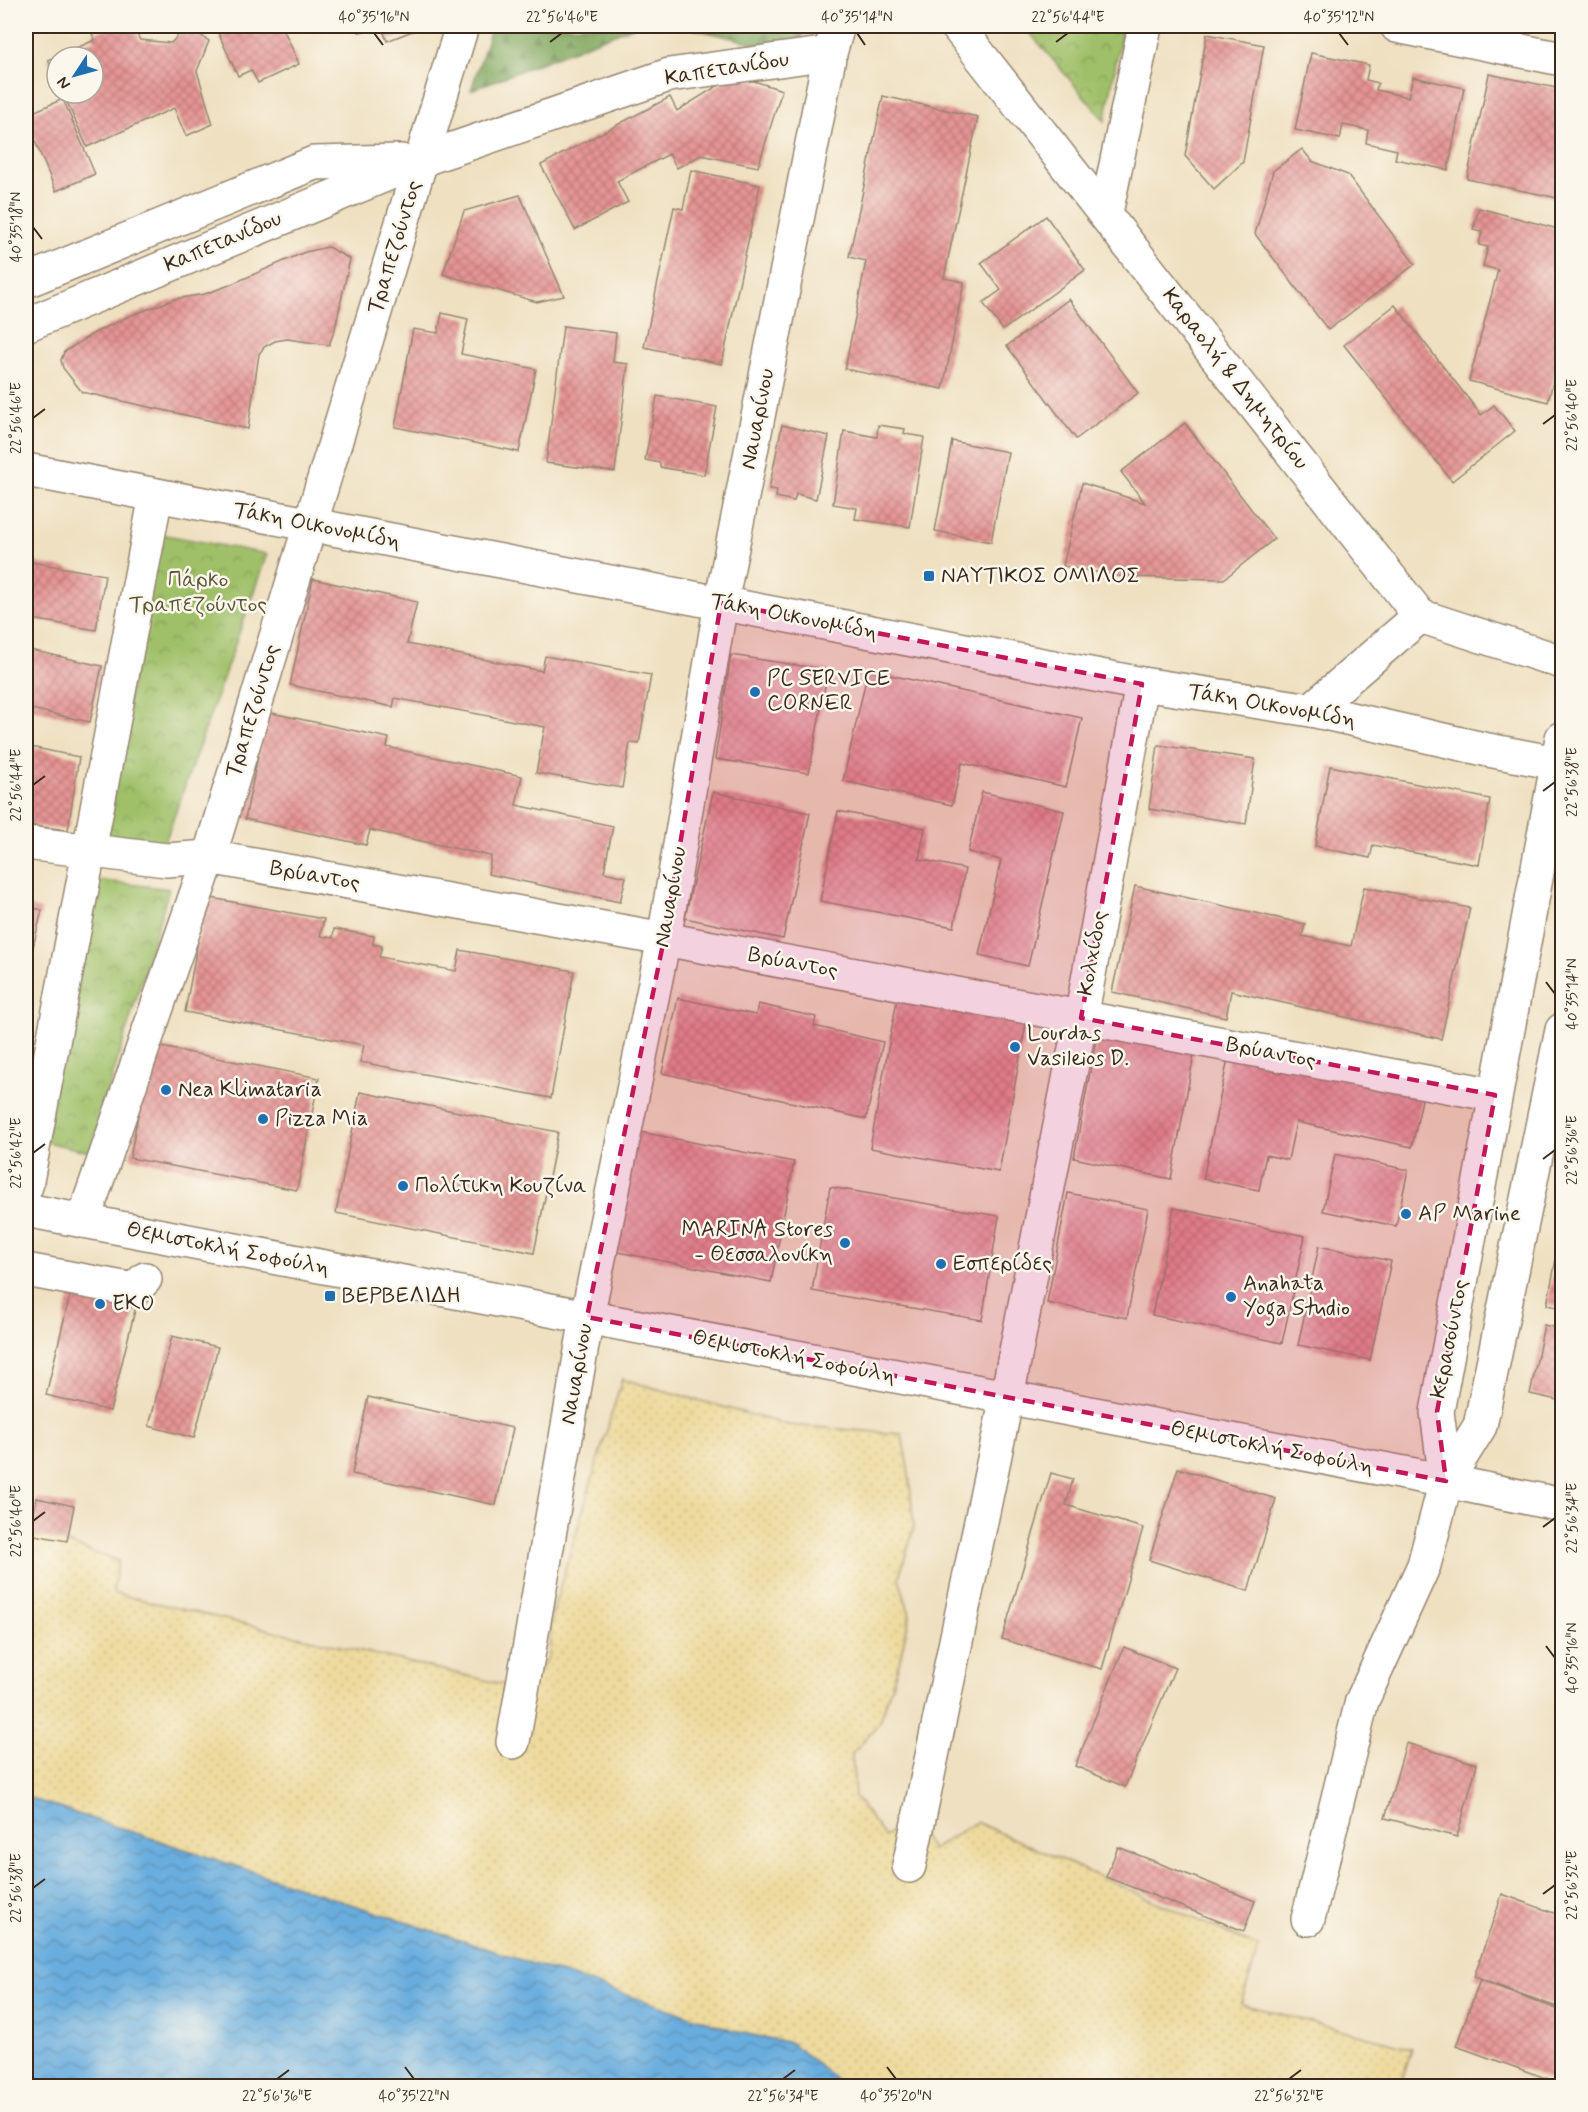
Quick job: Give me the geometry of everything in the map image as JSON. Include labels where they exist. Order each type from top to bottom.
[{"type":"street","name":"Τραπεζούντος","points":[[82,1221],[208,857],[462,26]]},
{"type":"street","name":"Καραολή & Δημητρίου","points":[[957,26],[1420,616]]},
{"type":"street","points":[[1106,213],[1145,26]]},
{"type":"street","points":[[1397,26],[1563,59]]},
{"type":"street","name":"Καπετανίδου","points":[[26,325],[421,160],[669,75],[834,39]]},
{"type":"street","name":"Ναυαρίνου","points":[[513,1742],[587,1317],[664,939],[722,603],[834,39]]},
{"type":"street","name":"Καπετανίδου","points":[[26,281],[314,163],[421,160]]},
{"type":"street","name":"Τάκη Οικονομίδη","points":[[26,470],[1142,684],[1311,710],[1488,750],[1561,755]]},
{"type":"street","points":[[26,1186],[156,495]]},
{"type":"street","points":[[1311,710],[1420,616],[1563,662]]},
{"type":"street","name":"Κολχίδος","points":[[909,1866],[1007,1397],[1081,1018],[1142,684]]},
{"type":"street","name":"Κερασούντος","points":[[1446,1480],[1437,1412],[1561,755]]},
{"type":"street","name":"Βρύαντος","points":[[26,843],[166,860],[208,857],[664,939],[1496,1095]]},
{"type":"street","name":"Κερασούντος","points":[[1446,1480],[1480,1426],[1563,1030]]},
{"type":"street","name":"Θεμιστοκλή Σοφούλη","points":[[26,1210],[1446,1480],[1563,1505]]},
{"type":"street","points":[[26,1270],[134,1290],[145,1279]]},
{"type":"street","points":[[1308,1919],[1362,1701],[1425,1565],[1446,1480]]},
{"type":"highlighted area","points":[[721,603],[1142,684],[1081,1018],[1495,1095],[1437,1412],[1446,1481],[587,1317],[664,939]]},
{"type":"green space","points":[[492,26],[635,26],[471,90]]},
{"type":"green space","points":[[683,26],[806,26],[797,54]]},
{"type":"green space","points":[[1024,26],[1123,26],[1105,121]]},
{"type":"green space","name":"Πάρκο Τραπεζούντος","points":[[155,533],[267,554],[163,848],[107,840]]},
{"type":"green space","points":[[97,880],[169,889],[90,1152],[42,1141]]},
{"type":"sand","points":[[622,1379],[788,1425],[902,1434],[909,1474],[914,1527],[899,1578],[910,1615],[899,1663],[880,1722],[852,1754],[855,1797],[885,1837],[909,1815],[932,1850],[976,1822],[1259,1947],[1241,2004],[1412,2048],[1400,2086],[845,2086],[791,2043],[742,2033],[26,1797],[26,1537],[49,1537],[118,1561],[113,1593],[502,1684],[532,1680],[549,1656],[552,1614]]},
{"type":"water","points":[[26,1797],[742,2033],[791,2043],[845,2086],[26,2086]]},
{"type":"building","points":[[112,26],[133,26],[140,40],[171,43],[187,26],[209,41],[197,71],[213,124],[186,136],[174,108],[87,147],[68,105],[105,105],[105,45],[83,45],[95,40],[92,34]]},
{"type":"building","points":[[215,26],[282,26],[299,64],[258,83],[251,70],[238,76]]},
{"type":"building","points":[[357,26],[425,26],[387,41],[382,27],[359,32]]},
{"type":"building","points":[[1207,34],[1264,45],[1243,162],[1214,189],[1185,156]]},
{"type":"building","points":[[1311,53],[1369,65],[1366,80],[1378,83],[1376,90],[1408,97],[1413,77],[1464,88],[1448,170],[1395,159],[1397,150],[1366,143],[1368,130],[1343,125],[1340,139],[1295,130]]},
{"type":"building","points":[[1489,74],[1562,89],[1562,199],[1467,179]]},
{"type":"building","points":[[735,75],[782,90],[758,167],[701,155],[677,168],[669,154],[617,181],[628,202],[575,230],[541,165],[670,97],[677,111]]},
{"type":"building","points":[[883,96],[978,117],[944,278],[964,282],[943,389],[845,369],[866,261],[849,257]]},
{"type":"building","points":[[49,105],[66,105],[95,174],[56,191],[26,120],[26,115]]},
{"type":"building","points":[[1302,149],[1312,161],[1348,175],[1415,264],[1328,330],[1255,234],[1273,171]]},
{"type":"building","points":[[691,170],[760,185],[722,364],[644,347],[674,207],[683,209]]},
{"type":"building","points":[[520,195],[564,296],[537,302],[443,274],[464,211]]},
{"type":"building","points":[[1479,208],[1562,230],[1562,345],[1548,402],[1469,381],[1498,270],[1483,266],[1488,247],[1479,245],[1482,232],[1473,230]]},
{"type":"building","points":[[1046,216],[1085,270],[1003,330],[983,303],[1001,290],[981,263]]},
{"type":"building","points":[[328,247],[350,259],[335,329],[329,345],[287,339],[275,341],[264,347],[259,354],[248,429],[82,392],[63,368],[61,360],[64,352],[94,333],[127,317],[175,299],[205,294],[305,252]]},
{"type":"building","points":[[1069,299],[1138,393],[1076,439],[1007,346]]},
{"type":"building","points":[[1395,305],[1481,415],[1494,405],[1515,431],[1452,481],[1344,345]]},
{"type":"building","points":[[442,313],[468,319],[461,354],[536,369],[519,452],[395,427],[413,329],[438,333]]},
{"type":"building","points":[[563,326],[616,333],[613,362],[628,364],[615,472],[546,463]]},
{"type":"building","points":[[657,396],[717,407],[704,475],[660,467],[660,463],[645,460]]},
{"type":"building","points":[[1185,423],[1274,539],[1224,579],[1123,577],[1063,566],[1082,483],[1145,503],[1121,472]]},
{"type":"building","points":[[782,425],[829,436],[816,499],[796,494],[794,501],[776,497],[777,490],[769,489]]},
{"type":"building","points":[[878,425],[905,429],[904,434],[924,437],[910,527],[855,519],[857,508],[833,504],[844,431],[877,437]]},
{"type":"building","points":[[952,441],[1008,452],[991,542],[935,531]]},
{"type":"building","points":[[26,561],[105,575],[96,630],[26,618]]},
{"type":"building","points":[[313,579],[417,602],[407,644],[542,671],[545,656],[651,675],[639,744],[630,743],[622,788],[536,773],[545,727],[395,698],[393,707],[290,685]]},
{"type":"building","points":[[26,649],[102,666],[90,722],[26,708]]},
{"type":"building","points":[[731,655],[828,670],[809,773],[715,759]]},
{"type":"building","points":[[868,670],[1082,718],[1066,787],[962,763],[952,805],[843,781]]},
{"type":"building","points":[[267,712],[389,738],[387,747],[522,776],[516,805],[613,826],[604,872],[626,877],[620,902],[488,874],[491,856],[370,830],[366,845],[245,819]]},
{"type":"building","points":[[1158,745],[1255,759],[1246,824],[1149,809]]},
{"type":"building","points":[[26,746],[79,757],[68,830],[26,825]]},
{"type":"building","points":[[1330,766],[1490,799],[1479,865],[1373,845],[1370,858],[1315,846]]},
{"type":"building","points":[[713,792],[810,813],[783,939],[685,918]]},
{"type":"building","points":[[982,792],[1064,811],[1028,966],[979,955],[1001,860],[968,852]]},
{"type":"building","points":[[838,811],[925,828],[919,859],[965,869],[954,927],[820,901]]},
{"type":"building","points":[[1135,886],[1305,924],[1302,936],[1351,946],[1364,887],[1470,908],[1441,1039],[1231,991],[1226,1017],[1112,992]]},
{"type":"building","points":[[206,897],[324,919],[320,936],[333,938],[334,929],[374,936],[373,944],[382,946],[379,957],[456,971],[460,950],[574,971],[551,1098],[360,1062],[364,1045],[185,1012]]},
{"type":"building","points":[[26,906],[42,910],[26,976]]},
{"type":"building","points":[[898,994],[1027,1018],[999,1172],[870,1148]]},
{"type":"building","points":[[678,998],[756,1015],[758,1004],[816,1017],[814,1026],[883,1042],[866,1119],[662,1073]]},
{"type":"building","points":[[1098,1030],[1195,1049],[1171,1179],[1074,1158]]},
{"type":"building","points":[[151,1045],[319,1078],[297,1190],[130,1158]]},
{"type":"building","points":[[1229,1054],[1423,1095],[1412,1147],[1296,1122],[1288,1160],[1266,1155],[1259,1190],[1203,1179]]},
{"type":"building","points":[[360,1092],[558,1132],[534,1253],[336,1213]]},
{"type":"building","points":[[635,1131],[794,1162],[771,1282],[612,1251]]},
{"type":"building","points":[[1335,1154],[1408,1170],[1396,1226],[1323,1211]]},
{"type":"building","points":[[830,1187],[999,1216],[982,1320],[812,1291]]},
{"type":"building","points":[[1068,1193],[1148,1209],[1127,1318],[1047,1303]]},
{"type":"building","points":[[1174,1208],[1305,1236],[1282,1343],[1152,1315]]},
{"type":"building","points":[[1562,1234],[1562,1308],[1547,1305]]},
{"type":"building","points":[[1319,1246],[1391,1261],[1370,1360],[1298,1345]]},
{"type":"building","points":[[73,1282],[138,1298],[110,1411],[46,1395]]},
{"type":"building","points":[[1544,1325],[1562,1329],[1562,1401],[1530,1394]]},
{"type":"building","points":[[172,1336],[218,1347],[194,1438],[149,1426]]},
{"type":"building","points":[[368,1397],[513,1428],[496,1505],[352,1474]]},
{"type":"building","points":[[1178,1468],[1276,1499],[1248,1591],[1149,1560]]},
{"type":"building","points":[[1051,1473],[1073,1479],[1066,1505],[1143,1528],[1102,1669],[1002,1639]]},
{"type":"building","points":[[37,1498],[74,1506],[67,1541],[29,1534]]},
{"type":"building","points":[[1124,1647],[1175,1668],[1125,1787],[1075,1766]]},
{"type":"building","points":[[1406,1743],[1477,1764],[1457,1837],[1385,1818]]},
{"type":"building","points":[[1118,1847],[1255,1901],[1244,1931],[1106,1877]]},
{"type":"building","points":[[1502,1894],[1562,1916],[1562,2009],[1474,1977]]},
{"type":"building","points":[[1480,1980],[1562,2011],[1562,2084],[1456,2046]]},
{"type":"place","name":"ΝΑΥΤΙΚΟΣ ΟΜΙΛΟΣ","points":[[929,576]]},
{"type":"place","name":"PC SERVICE CORNER","points":[[755,692]]},
{"type":"place","name":"Lourdas Vasileios D.","points":[[1015,1047]]},
{"type":"place","name":"Nea Klimataria","points":[[166,1090]]},
{"type":"place","name":"Pizza Mia","points":[[263,1119]]},
{"type":"place","name":"Πολίτικη Κουζίνα","points":[[403,1186]]},
{"type":"place","name":"AP Marine","points":[[1406,1214]]},
{"type":"place","name":"MARINA Stores - Θεσσαλονίκη","points":[[845,1243]]},
{"type":"place","name":"Εσπερίδες","points":[[941,1264]]},
{"type":"place","name":"ΒΕΡΒΕΛΙΔΗ","points":[[330,1296]]},
{"type":"place","name":"Anahata Yoga Studio","points":[[1231,1297]]},
{"type":"place","name":"EKO","points":[[100,1304]]}]
